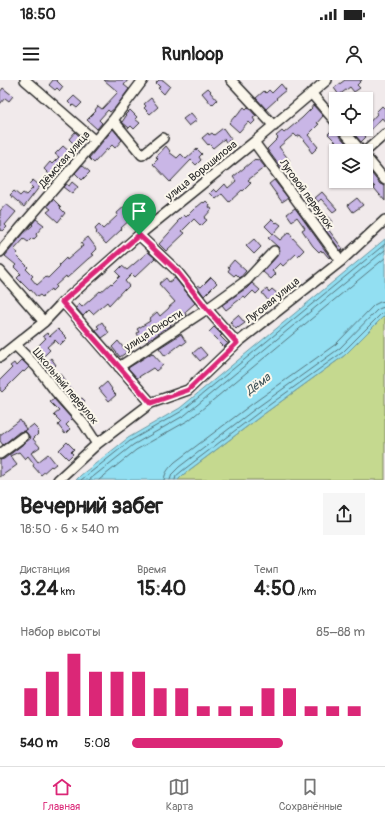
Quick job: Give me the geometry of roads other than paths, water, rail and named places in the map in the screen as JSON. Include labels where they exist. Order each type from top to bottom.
[{"type":"street","points":[[25,80],[95,141]]},
{"type":"street","name":"Дёмская улица","points":[[0,252],[113,120],[143,80]]},
{"type":"street","points":[[231,80],[274,126]]},
{"type":"street","name":"улица Ворошилова","points":[[0,357],[44,322],[62,302],[139,235],[274,126],[327,80]]},
{"type":"street","points":[[311,93],[329,114]]},
{"type":"street","points":[[113,120],[142,155],[163,138]]},
{"type":"street","points":[[373,145],[385,134]]},
{"type":"street","points":[[348,136],[355,144]]},
{"type":"street","name":"Луговой переулок","points":[[254,142],[341,261]]},
{"type":"street","points":[[373,165],[385,180]]},
{"type":"street","name":"Луговая улица","points":[[58,480],[97,444],[151,403],[188,390],[237,343],[341,261],[385,220]]},
{"type":"street","points":[[139,235],[176,270],[207,309],[237,343]]},
{"type":"street","name":"улица Юности","points":[[119,367],[207,309],[247,280],[274,251]]},
{"type":"street","points":[[0,271],[44,322]]},
{"type":"street","points":[[62,302],[151,403]]},
{"type":"street","name":"Школьный переулок","points":[[15,345],[37,367],[56,392],[84,424],[97,444]]},
{"type":"street","points":[[0,454],[23,437]]},
{"type":"water","name":"Дёма","points":[[385,239],[385,315],[345,355],[261,416],[178,480],[76,480],[128,438],[180,408]]}]
